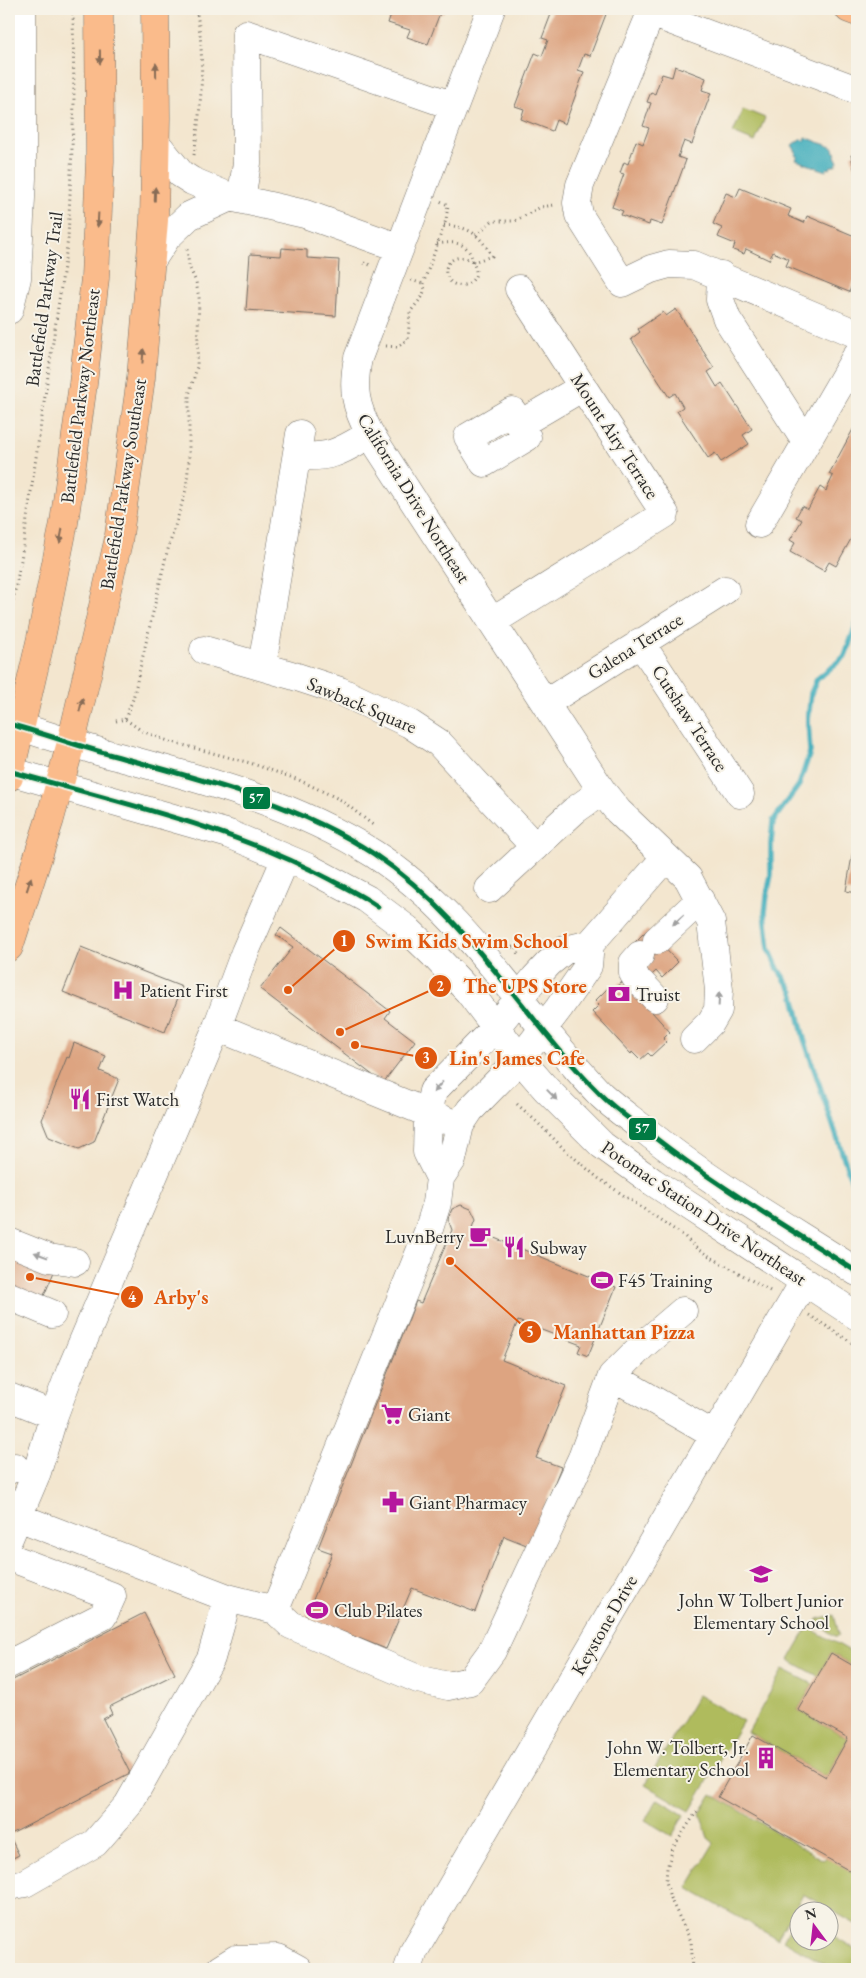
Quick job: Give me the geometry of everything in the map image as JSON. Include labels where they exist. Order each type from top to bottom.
[{"type":"main road","name":"Battlefield Parkway Northeast","points":[[9,773],[14,726],[41,638],[64,524],[83,384],[95,278],[100,161],[99,9]]},
{"type":"main road","name":"Battlefield Parkway Southeast","points":[[9,947],[50,819],[71,743],[118,542],[140,388],[154,220],[156,143],[155,9]]},
{"type":"main road","points":[[849,9],[857,12]]},
{"type":"street","points":[[9,310],[17,278],[22,178],[16,108],[22,9]]},
{"type":"street","name":"California Drive Northeast","points":[[492,9],[358,358],[354,380],[356,400],[370,434],[602,791],[618,811],[688,878],[700,900],[711,922],[719,990],[718,1010],[711,1022],[694,1039]]},
{"type":"street","points":[[857,90],[651,13],[580,185],[576,203],[579,215],[622,282],[650,269],[669,264],[694,265],[857,334]]},
{"type":"street","points":[[236,198],[247,163],[246,34],[454,106]]},
{"type":"street","points":[[156,143],[181,174],[192,181],[236,198],[305,214],[400,248]]},
{"type":"street","points":[[151,261],[167,237],[189,216],[236,198]]},
{"type":"street","points":[[721,276],[720,300],[727,319],[806,442]]},
{"type":"street","name":"Mount Airy Terrace","points":[[493,621],[665,514],[519,289]]},
{"type":"street","points":[[759,524],[857,355]]},
{"type":"street","points":[[520,424],[583,387]]},
{"type":"street","points":[[262,666],[299,445],[323,457],[340,452],[370,434]]},
{"type":"street","name":"Galena Terrace","points":[[546,703],[725,590]]},
{"type":"street","name":"Cutshaw Terrace","points":[[640,642],[740,794]]},
{"type":"street","name":"Sawback Square","points":[[204,650],[262,666],[340,692],[425,732],[439,743],[535,847]]},
{"type":"street","name":"Potomac Station Drive Northeast","points":[[14,726],[244,792],[304,816],[342,834],[407,877],[442,909],[519,998],[567,1058],[603,1097],[689,1165],[857,1272]]},
{"type":"street","name":"Potomac Station Drive Northeast","points":[[9,773],[229,834],[307,867],[367,899],[406,929],[434,955],[469,992],[520,1059],[546,1089],[602,1145],[798,1293],[857,1316]]},
{"type":"street","points":[[490,889],[575,810],[602,791]]},
{"type":"street","points":[[286,858],[244,952],[217,1027],[70,1372],[54,1415],[37,1472],[13,1527],[228,1598],[275,1610],[291,1625],[418,1679],[448,1686],[470,1681],[492,1651],[582,1458],[612,1376],[642,1346],[682,1311]]},
{"type":"street","points":[[440,1178],[427,1152],[428,1115],[433,1091],[496,1026],[535,978],[565,950],[590,944],[666,858]]},
{"type":"street","points":[[646,971],[700,900]]},
{"type":"street","points":[[275,1610],[428,1232],[438,1203],[440,1178],[452,1160],[460,1125],[470,1110],[520,1059],[544,1028],[588,966],[590,944]]},
{"type":"street","points":[[217,1027],[428,1115],[460,1125]]},
{"type":"street","points":[[9,1242],[49,1258],[75,1262]]},
{"type":"street","name":"Keystone Drive","points":[[408,1969],[414,1951],[798,1293]]},
{"type":"street","points":[[9,1296],[52,1314]]},
{"type":"street","points":[[612,1376],[714,1435]]},
{"type":"street","points":[[9,1396],[54,1415]]},
{"type":"street","points":[[9,1557],[112,1596],[103,1616],[9,1664]]},
{"type":"street","points":[[9,1886],[25,1883],[95,1843],[128,1805],[211,1658],[228,1598]]},
{"type":"street","points":[[220,1969],[236,1959],[278,1958],[298,1969]]},
{"type":"path","name":"Battlefield Parkway Trail","points":[[9,620],[22,560],[68,240],[74,103],[73,9]]},
{"type":"path","points":[[192,181],[202,88],[200,26],[196,9]]},
{"type":"path","points":[[380,344],[389,348],[397,347],[408,339],[410,312],[422,297],[425,289],[423,284],[444,225],[448,205],[435,199]]},
{"type":"path","points":[[476,235],[492,221],[515,221],[541,207],[576,203]]},
{"type":"path","points":[[125,719],[133,699],[166,556],[186,490],[189,460],[189,395],[197,367],[199,298],[196,282],[189,266],[187,248],[189,216]]},
{"type":"path","points":[[437,244],[458,243],[470,252],[473,262],[476,268],[476,275],[467,285],[461,286],[449,280],[447,267],[450,261],[462,256],[473,262],[492,256],[476,235],[464,228],[444,225]]},
{"type":"path","points":[[517,1104],[564,1150],[598,1178],[684,1236],[697,1249],[798,1293],[857,1346]]},
{"type":"path","points":[[694,1969],[692,1941],[670,1898],[666,1882],[666,1868],[673,1848],[698,1811]]},
{"type":"green space","points":[[743,109],[765,118],[755,142],[733,133]]},
{"type":"green space","points":[[834,1615],[838,1636],[815,1623],[818,1619]]},
{"type":"green space","points":[[808,1627],[857,1655],[857,1668],[831,1653],[818,1676],[789,1660]]},
{"type":"green space","points":[[783,1669],[813,1684],[798,1710],[848,1738],[826,1777],[748,1732]]},
{"type":"green space","points":[[698,1695],[743,1721],[690,1811],[645,1785]]},
{"type":"green space","points":[[712,1794],[823,1860],[827,1857],[857,1875],[857,1925],[838,1914],[838,1900],[813,1900],[803,1894],[800,1900],[788,1900],[788,1920],[777,1939],[687,1888],[714,1843],[708,1838],[700,1813]]},
{"type":"green space","points":[[658,1799],[684,1815],[672,1836],[645,1820]]},
{"type":"green space","points":[[788,1931],[788,1943],[783,1940]]},
{"type":"green space","points":[[838,1938],[857,1950],[857,1969],[833,1969],[800,1950],[838,1950]]},
{"type":"water","points":[[805,137],[834,148],[833,151],[836,153],[835,156],[838,162],[835,166],[831,166],[830,169],[827,168],[826,171],[796,160],[798,156],[795,155],[796,152],[792,145],[801,139],[804,141]]},
{"type":"building","points":[[314,9],[327,9],[325,13]]},
{"type":"building","points":[[386,9],[445,9],[443,14],[440,13],[428,44],[407,37],[410,30],[388,23],[392,11]]},
{"type":"building","points":[[553,9],[608,9],[590,56],[584,54],[578,70],[584,72],[565,124],[556,120],[552,131],[521,119],[524,109],[515,106],[535,53],[542,56],[548,40],[542,38]]},
{"type":"building","points":[[675,66],[706,78],[702,90],[711,93],[692,144],[684,141],[678,157],[686,160],[662,225],[650,221],[649,225],[621,215],[623,211],[612,207],[624,174],[620,173],[624,162],[628,164],[636,141],[643,144],[649,128],[643,126],[651,103],[647,102],[651,92],[655,94],[662,74],[672,77]]},
{"type":"building","points":[[857,153],[857,180],[851,155]]},
{"type":"building","points":[[740,188],[791,209],[788,216],[804,223],[807,216],[857,237],[857,283],[854,281],[849,292],[786,266],[789,259],[773,252],[769,260],[746,249],[744,254],[733,250],[735,244],[718,237],[722,228],[713,224],[726,193],[736,197]]},
{"type":"building","points":[[282,248],[307,250],[307,258],[339,260],[336,316],[246,310],[250,254],[281,256]]},
{"type":"building","points":[[676,309],[714,368],[708,372],[717,387],[722,383],[752,429],[743,435],[749,444],[721,462],[715,453],[708,458],[677,411],[683,407],[675,393],[669,397],[631,339],[640,332],[638,329],[663,312],[666,316]]},
{"type":"building","points":[[857,422],[857,528],[836,566],[829,562],[824,571],[790,552],[795,543],[790,540],[802,520],[796,517],[802,506],[808,509],[820,487],[826,491],[833,476],[829,474]]},
{"type":"building","points":[[853,850],[857,850],[857,893],[846,891]]},
{"type":"building","points":[[281,928],[390,1011],[385,1018],[415,1041],[383,1083],[260,989],[293,947],[276,935]]},
{"type":"building","name":"Truist","points":[[647,930],[678,962],[662,978],[656,971],[634,992],[670,1032],[663,1039],[666,1042],[651,1056],[648,1053],[640,1060],[632,1052],[631,1054],[592,1012],[599,1005],[595,1001],[611,985],[615,989],[621,982],[624,984],[636,978],[650,965],[631,946]]},
{"type":"building","name":"Patient First","points":[[81,947],[182,987],[165,1032],[63,992]]},
{"type":"building","name":"First Watch","points":[[74,1043],[106,1056],[100,1071],[119,1079],[94,1142],[79,1149],[49,1137],[42,1120]]},
{"type":"building","points":[[461,1205],[471,1209],[476,1219],[472,1229],[616,1287],[588,1356],[578,1352],[581,1345],[518,1321],[502,1360],[566,1386],[536,1458],[561,1467],[529,1546],[504,1536],[475,1612],[412,1588],[386,1649],[306,1617],[332,1553],[318,1548],[416,1301],[421,1303],[452,1230],[448,1219],[452,1209]]},
{"type":"building","points":[[9,1252],[56,1267],[43,1298],[9,1289]]},
{"type":"building","points":[[144,1613],[175,1674],[109,1707],[112,1714],[103,1719],[130,1773],[9,1835],[9,1682]]},
{"type":"building","name":"John W. Tolbert, Jr. Elementary School","points":[[831,1653],[857,1668],[857,1875],[718,1797],[753,1735],[826,1777],[848,1738],[798,1710]]},
{"type":"building","points":[[9,1835],[19,1855],[9,1860]]},
{"type":"waterway","points":[[857,622],[845,656],[817,679],[811,693],[808,721],[810,752],[799,785],[773,821],[771,875],[765,913],[769,949],[778,969],[793,992],[804,1039],[857,1197]]},
{"type":"transit line","name":"57","points":[[9,724],[246,794],[312,820],[374,854],[408,879],[467,937],[572,1065],[601,1095],[703,1173],[857,1272]]},
{"type":"transit line","name":"57","points":[[9,771],[172,817],[252,844],[291,860],[378,907]]},
{"type":"place","name":"Patient First","points":[[123,990]]},
{"type":"place","name":"Swim Kids Swim School","points":[[288,990]]},
{"type":"place","name":"Truist","points":[[619,994]]},
{"type":"place","name":"The UPS Store","points":[[340,1032]]},
{"type":"place","name":"Lin's James Cafe","points":[[355,1045]]},
{"type":"place","name":"First Watch","points":[[80,1099]]},
{"type":"place","name":"LuvnBerry","points":[[480,1236]]},
{"type":"place","name":"Subway","points":[[514,1247]]},
{"type":"place","name":"Manhattan Pizza","points":[[450,1261]]},
{"type":"place","name":"Arby's","points":[[30,1277]]},
{"type":"place","name":"F45 Training","points":[[602,1280]]},
{"type":"place","name":"Giant","points":[[392,1414]]},
{"type":"place","name":"Giant Pharmacy","points":[[393,1502]]},
{"type":"place","name":"John W Tolbert Junior Elementary School","points":[[761,1574]]},
{"type":"place","name":"Club Pilates","points":[[317,1610]]},
{"type":"place","name":"John W. Tolbert, Jr. Elementary School","points":[[766,1758]]}]
